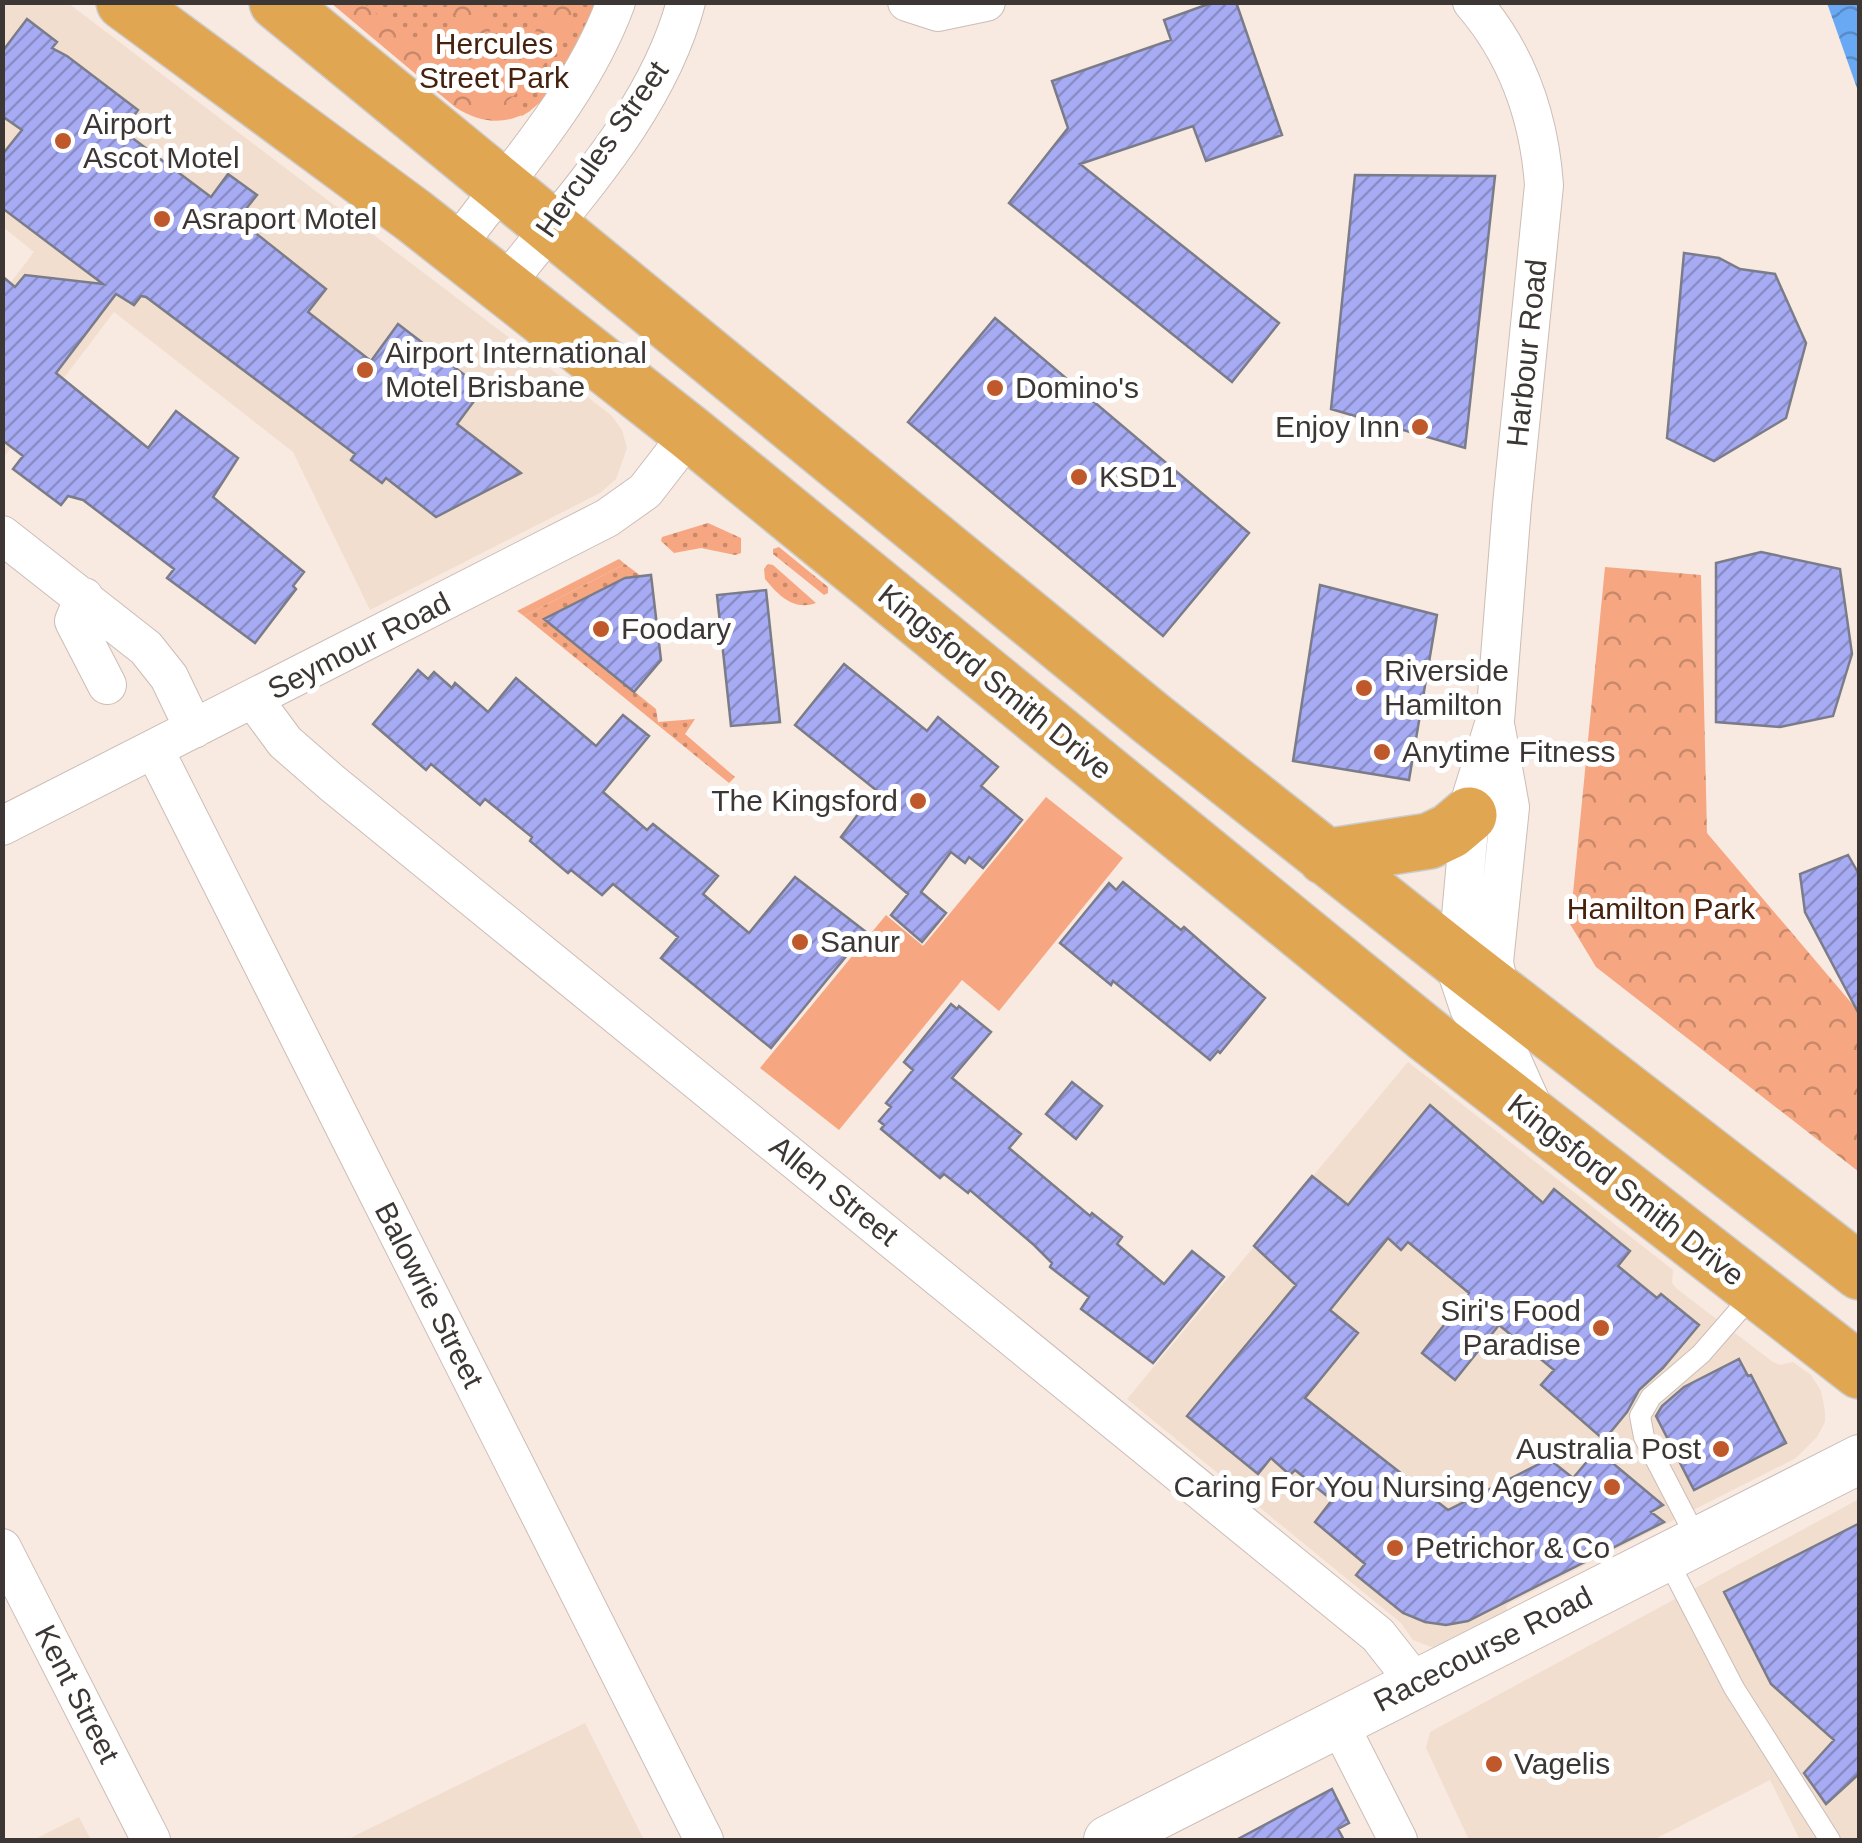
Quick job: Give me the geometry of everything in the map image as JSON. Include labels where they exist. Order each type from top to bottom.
[{"type":"highway","name":"Kingsford Smith Drive","points":[[124,2],[455,248],[690,433],[1416,1026],[1860,1371]]},
{"type":"highway","points":[[277,2],[781,418],[1325,857],[1860,1272]]},
{"type":"highway","points":[[1325,857],[1429,841],[1450,831],[1469,815]]},
{"type":"street","name":"Hercules Street","points":[[455,248],[580,78],[603,40],[616,2]]},
{"type":"street","name":"Hercules Street","points":[[504,287],[640,107],[670,52],[686,2]]},
{"type":"street","points":[[907,2],[938,12],[986,2]]},
{"type":"street","name":"Harbour Road","points":[[1472,2],[1493,26],[1515,64],[1538,133],[1544,184],[1495,721],[1469,815],[1457,960],[1469,1008],[1485,1033],[1511,1058],[1540,1123]]},
{"type":"street","name":"Seymour Road","points":[[2,826],[607,518],[644,491],[690,433]]},
{"type":"street","points":[[2,536],[146,648],[169,677],[194,729]]},
{"type":"street","points":[[84,598],[74,621],[107,685]]},
{"type":"street","name":"Allen Street","points":[[254,700],[285,742],[332,783],[1378,1636],[1414,1682]]},
{"type":"street","name":"Harbour Road","points":[[1495,721],[1510,808],[1494,962],[1500,993]]},
{"type":"street","name":"Balowrie Street","points":[[154,749],[704,1840]]},
{"type":"street","name":"Racecourse Road","points":[[1108,1840],[1860,1459]]},
{"type":"street","name":"Kent Street","points":[[2,1548],[151,1840]]},
{"type":"street","points":[[1338,1722],[1398,1840]]},
{"type":"lane","points":[[1756,1290],[1702,1354],[1651,1397],[1640,1416],[1682,1549],[1734,1688],[1830,1840]]},
{"type":"shaded area","points":[[3,3],[68,3],[611,415],[622,430],[627,448],[616,479],[600,493],[370,610],[293,452],[114,312],[3,458],[2,294],[34,252],[3,227]]},
{"type":"shaded area","points":[[1408,1062],[1673,1270],[1672,1283],[1677,1289],[1773,1362],[1793,1362],[1811,1375],[1821,1391],[1825,1411],[1825,1422],[1817,1437],[1796,1458],[1510,1603],[1506,1606],[1508,1614],[1434,1648],[1413,1640],[1401,1623],[1127,1399]]},
{"type":"shaded area","points":[[1859,1499],[1859,1840],[1800,1840],[1770,1780],[1653,1840],[1469,1840],[1426,1748],[1430,1732]]},
{"type":"shaded area","points":[[585,1723],[644,1840],[346,1840]]},
{"type":"shaded area","points":[[79,1817],[91,1840],[33,1840]]},
{"type":"green space","points":[[483,2],[552,3],[517,62],[494,46]]},
{"type":"green space","name":"Hercules Street Park","points":[[331,3],[600,3],[530,111],[492,121],[455,107]]},
{"type":"green space","points":[[363,3],[451,3],[469,54],[453,75],[446,68],[454,58],[428,37],[418,47]]},
{"type":"green space","points":[[577,3],[600,3],[558,81],[522,116],[506,102],[549,58]]},
{"type":"green space","points":[[708,523],[741,538],[741,553],[701,548],[674,553],[661,541],[662,537]]},
{"type":"green space","points":[[779,547],[828,587],[828,593],[824,595],[773,554],[773,549]]},
{"type":"green space","points":[[619,559],[625,564],[524,616],[517,611]]},
{"type":"green space","points":[[625,564],[641,576],[625,578],[544,619],[656,709],[658,722],[695,719],[685,734],[735,777],[729,783],[524,616]]},
{"type":"green space","points":[[768,564],[816,603],[801,605],[781,596],[765,579]]},
{"type":"green space","name":"Hamilton Park","points":[[1605,567],[1701,575],[1707,833],[1859,1012],[1859,1172],[1596,967],[1570,924]]},
{"type":"green space","points":[[1046,797],[1123,858],[999,1011],[962,980],[839,1130],[760,1068],[886,915],[923,946]]},
{"type":"water","points":[[1827,3],[1859,3],[1859,94]]},
{"type":"building","points":[[1214,2],[1236,2],[1282,135],[1206,161],[1193,126],[1080,164],[1279,323],[1232,382],[1009,203],[1068,128],[1052,81],[1171,40],[1164,20]]},
{"type":"building","points":[[27,19],[57,42],[52,48],[138,110],[123,131],[211,197],[228,174],[257,195],[238,219],[326,289],[308,312],[371,361],[398,324],[483,389],[457,424],[521,473],[436,517],[386,478],[382,483],[351,460],[355,454],[146,297],[141,296],[134,305],[116,294],[56,373],[148,448],[176,411],[238,458],[213,497],[304,572],[293,586],[296,589],[255,643],[167,578],[174,569],[83,500],[68,496],[61,505],[13,469],[23,456],[2,440],[2,276],[15,287],[25,275],[103,284],[2,208],[2,155],[22,130],[2,116],[2,52]]},
{"type":"building","points":[[1355,175],[1495,176],[1465,448],[1331,409]]},
{"type":"building","points":[[1684,253],[1775,274],[1806,343],[1786,418],[1714,461],[1667,438]]},
{"type":"building","name":"KSD1","points":[[995,318],[1249,533],[1163,636],[908,422]]},
{"type":"building","points":[[1761,552],[1840,569],[1852,654],[1833,716],[1780,727],[1716,722],[1716,563]]},
{"type":"building","name":"Foodary","points":[[651,575],[661,660],[634,692],[544,619],[625,578]]},
{"type":"building","name":"Riverside Hamilton","points":[[1320,585],[1437,615],[1409,780],[1293,761]]},
{"type":"building","points":[[766,590],[780,722],[731,726],[717,595]]},
{"type":"building","points":[[844,664],[927,731],[938,717],[998,767],[981,786],[1022,820],[983,868],[969,857],[965,863],[951,852],[921,892],[946,913],[922,942],[891,915],[908,894],[841,837],[876,790],[795,725]]},
{"type":"building","points":[[418,670],[428,679],[434,672],[452,688],[455,683],[488,712],[516,678],[596,746],[623,715],[649,736],[603,792],[647,830],[653,824],[718,876],[703,894],[749,933],[795,877],[866,932],[771,1048],[661,958],[678,937],[613,884],[602,895],[571,870],[568,873],[485,799],[480,805],[431,764],[426,770],[373,724]]},
{"type":"building","points":[[1848,855],[1860,876],[1860,1016],[1805,912],[1800,874]]},
{"type":"building","points":[[1123,882],[1181,930],[1184,927],[1265,998],[1210,1060],[1060,943],[1109,883],[1116,890]]},
{"type":"building","points":[[951,1004],[991,1032],[952,1078],[1021,1134],[1009,1148],[1090,1216],[1092,1213],[1122,1237],[1117,1244],[1164,1284],[1192,1251],[1224,1277],[1153,1363],[1081,1309],[1089,1297],[1050,1267],[1052,1263],[1034,1245],[970,1190],[968,1193],[944,1174],[940,1178],[881,1129],[884,1125],[879,1121],[891,1107],[886,1103],[913,1070],[904,1062]]},
{"type":"building","points":[[1072,1082],[1102,1106],[1076,1139],[1046,1114]]},
{"type":"building","points":[[1430,1105],[1543,1203],[1554,1189],[1630,1251],[1618,1266],[1699,1325],[1639,1390],[1604,1440],[1541,1385],[1554,1370],[1499,1325],[1455,1380],[1422,1353],[1469,1293],[1408,1242],[1401,1250],[1388,1238],[1330,1310],[1358,1333],[1305,1398],[1448,1510],[1549,1459],[1573,1478],[1597,1450],[1663,1505],[1651,1512],[1664,1522],[1468,1621],[1446,1625],[1403,1613],[1356,1575],[1365,1564],[1315,1522],[1332,1500],[1295,1470],[1290,1475],[1271,1458],[1258,1474],[1187,1416],[1296,1285],[1254,1246],[1312,1176],[1348,1205]]},
{"type":"building","points":[[1739,1359],[1786,1443],[1694,1490],[1656,1416],[1684,1387]]},
{"type":"building","points":[[1860,1523],[1860,1773],[1826,1804],[1804,1773],[1834,1740],[1771,1684],[1724,1592]]},
{"type":"building","points":[[1332,1789],[1349,1823],[1338,1829],[1344,1840],[1236,1840]]},
{"type":"place","name":"Airport Ascot Motel","points":[[63,141]]},
{"type":"place","name":"Asraport Motel","points":[[162,219]]},
{"type":"place","name":"Airport International Motel Brisbane","points":[[365,370]]},
{"type":"place","name":"Domino's","points":[[995,388]]},
{"type":"place","name":"Enjoy Inn","points":[[1420,427]]},
{"type":"place","name":"KSD1","points":[[1079,477]]},
{"type":"place","name":"Foodary","points":[[601,629]]},
{"type":"place","name":"Riverside Hamilton","points":[[1364,688]]},
{"type":"place","name":"Anytime Fitness","points":[[1382,752]]},
{"type":"place","name":"The Kingsford","points":[[918,801]]},
{"type":"place","name":"Sanur","points":[[800,942]]},
{"type":"place","name":"Siri's Food Paradise","points":[[1601,1328]]},
{"type":"place","name":"Australia Post","points":[[1721,1449]]},
{"type":"place","name":"Caring For You Nursing Agency","points":[[1612,1487]]},
{"type":"place","name":"Petrichor & Co","points":[[1395,1548]]},
{"type":"place","name":"Vagelis","points":[[1494,1764]]}]
